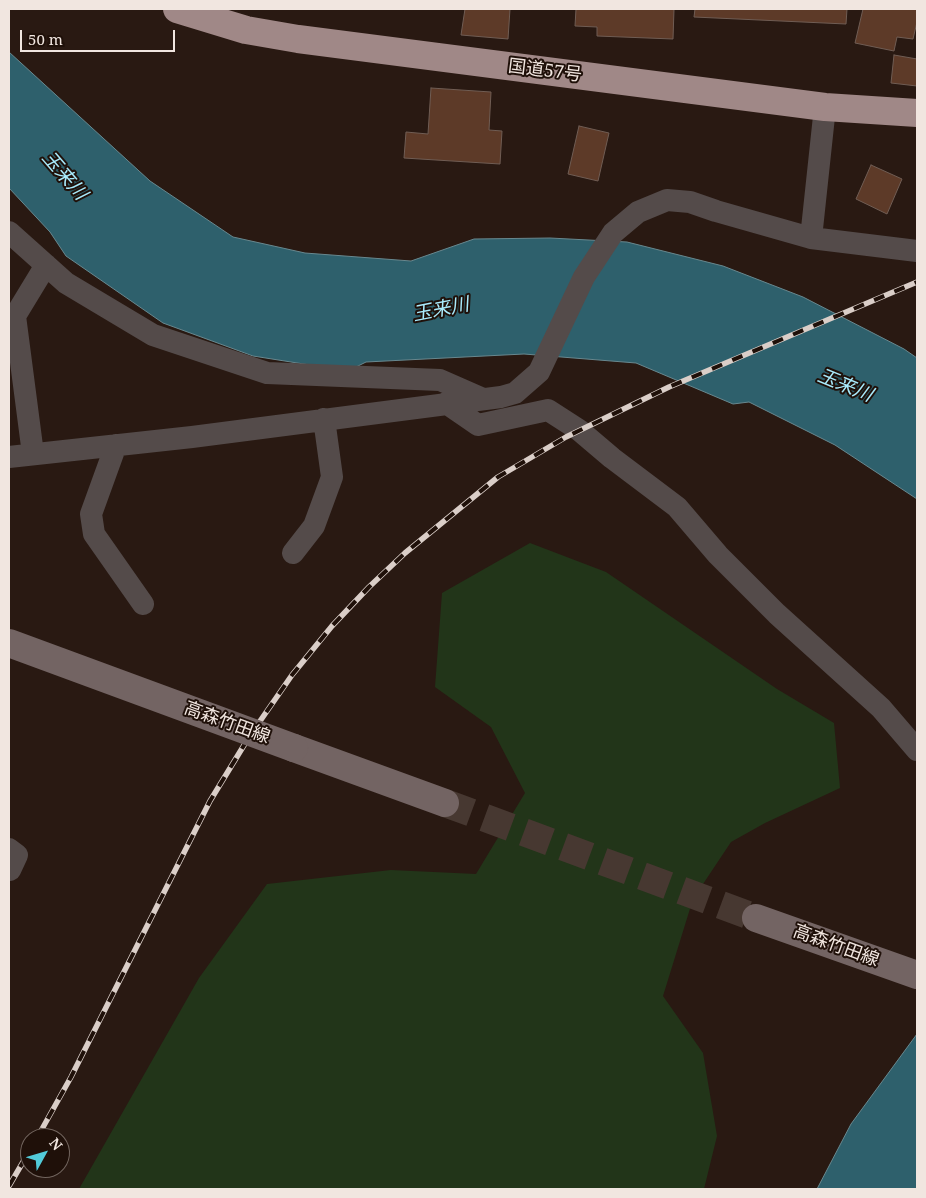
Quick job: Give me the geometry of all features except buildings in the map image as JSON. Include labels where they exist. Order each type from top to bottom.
[{"type":"highway","name":"国道57号","points":[[177,9],[246,30],[298,39],[825,107],[917,112]]},
{"type":"main road","name":"高森竹田線","points":[[9,643],[445,803]]},
{"type":"main road","name":"高森竹田線","points":[[756,918],[914,974]]},
{"type":"street","points":[[811,238],[825,107]]},
{"type":"street","points":[[9,457],[501,397],[515,393],[539,372],[584,276],[613,233],[638,212],[667,200],[690,202],[811,238],[917,251]]},
{"type":"street","points":[[9,232],[66,283],[153,335],[267,373],[440,380],[481,398]]},
{"type":"street","points":[[33,454],[15,316],[46,265]]},
{"type":"street","points":[[446,403],[478,425],[548,410],[579,430],[612,458],[678,507],[718,555],[778,614],[880,708],[917,750]]},
{"type":"street","points":[[292,553],[314,526],[332,477],[324,419]]},
{"type":"street","points":[[116,445],[91,514],[94,534],[143,604]]},
{"type":"green space","points":[[530,543],[606,572],[777,689],[834,723],[840,788],[765,823],[731,842],[693,899],[663,996],[703,1053],[717,1136],[704,1189],[79,1189],[199,978],[267,884],[391,870],[476,874],[525,793],[491,727],[435,687],[442,593]]},
{"type":"water","name":"玉来川","points":[[9,52],[150,181],[233,237],[305,253],[411,261],[474,239],[550,238],[627,242],[723,266],[803,297],[904,349],[917,358],[917,499],[835,445],[749,402],[733,404],[636,363],[524,354],[366,362],[348,371],[253,356],[163,323],[66,256],[50,232],[9,188]]},
{"type":"water","points":[[917,1034],[917,1189],[817,1189],[851,1124]]},
{"type":"tunnel","points":[[445,803],[756,918]]},
{"type":"railway","points":[[43,1128],[71,1077],[210,801],[249,737],[292,675],[332,626],[369,587],[405,553],[498,477],[566,437],[669,387],[917,282]]},
{"type":"railway","points":[[9,1186],[20,1167]]}]
